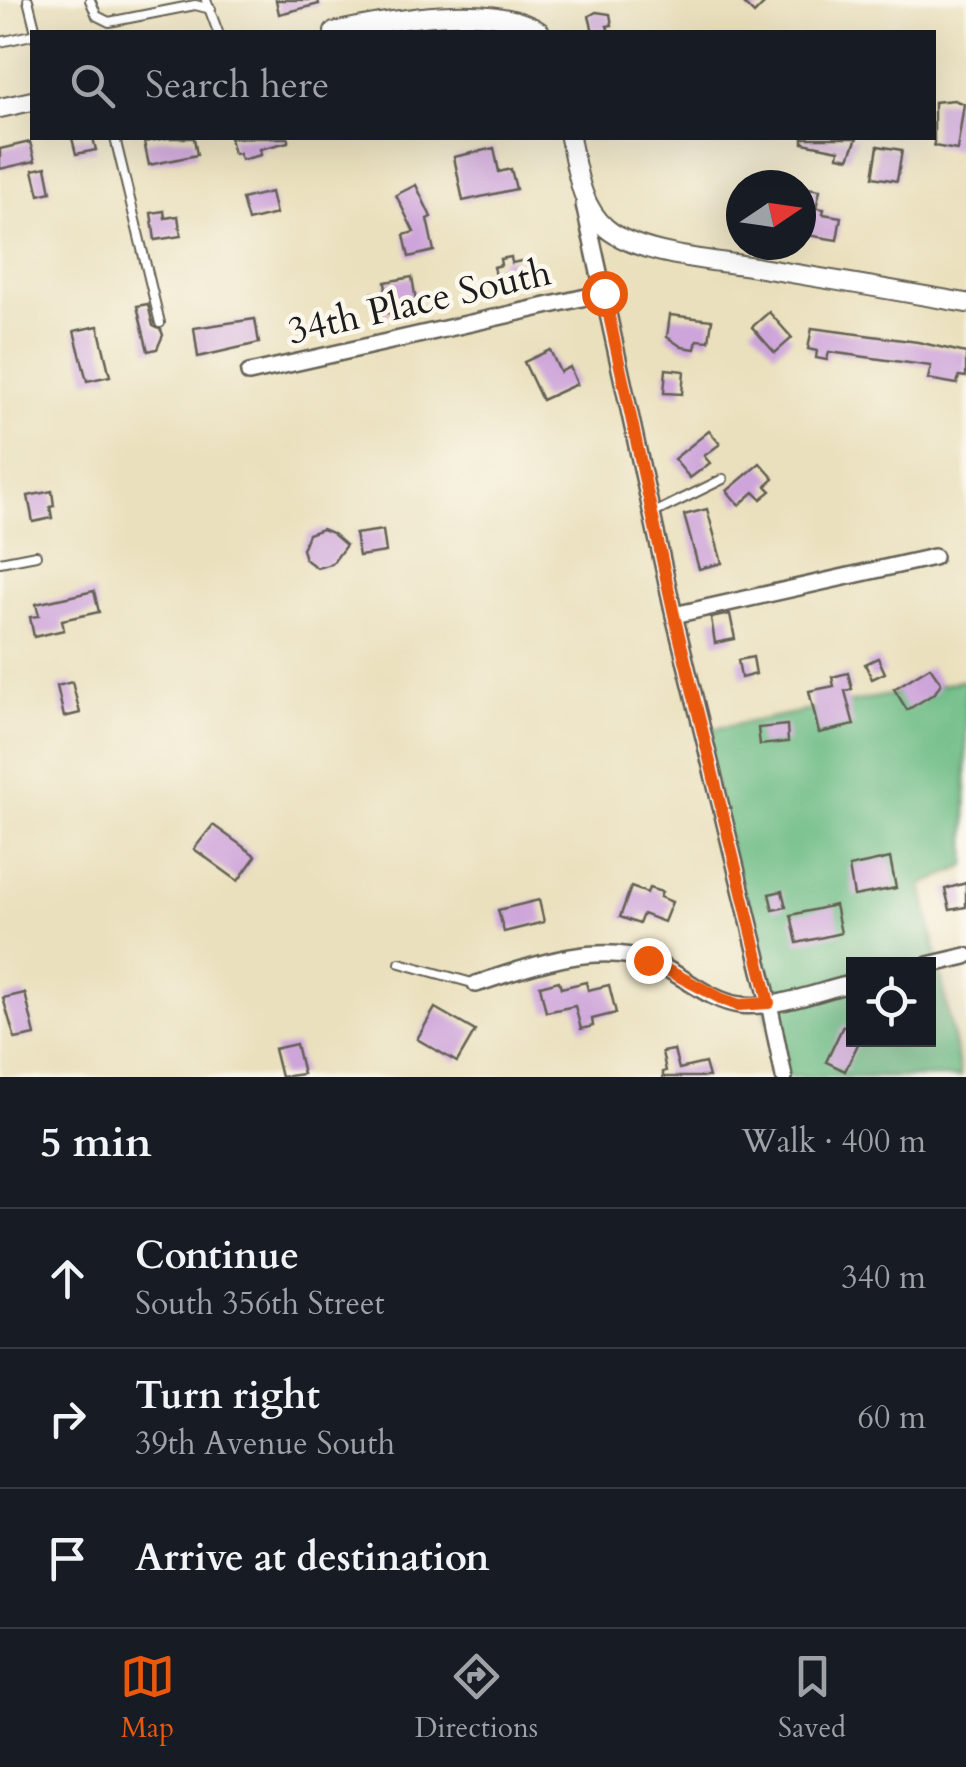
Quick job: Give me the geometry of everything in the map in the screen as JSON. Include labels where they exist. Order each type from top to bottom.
[{"type":"street","points":[[343,30],[436,10],[493,9],[523,18],[538,30]]},
{"type":"street","points":[[0,108],[30,101]]},
{"type":"street","points":[[570,140],[674,615],[784,1077]]},
{"type":"street","points":[[582,193],[591,211],[609,230],[638,245],[966,302]]},
{"type":"street","name":"34th Place South","points":[[249,373],[604,293]]},
{"type":"street","points":[[674,615],[934,558]]},
{"type":"street","points":[[476,984],[560,958],[617,956],[648,960],[739,1005],[769,1003],[846,985]]},
{"type":"street","points":[[936,963],[966,956]]},
{"type":"lane","points":[[28,0],[33,30]]},
{"type":"lane","points":[[90,0],[96,16],[108,22],[195,5],[211,9]]},
{"type":"lane","points":[[206,0],[217,30]]},
{"type":"lane","points":[[0,42],[30,35]]},
{"type":"lane","points":[[115,140],[160,323]]},
{"type":"lane","points":[[652,514],[723,479]]},
{"type":"lane","points":[[0,562],[36,555]]},
{"type":"lane","points":[[400,963],[476,984]]},
{"type":"green space","points":[[966,680],[966,866],[922,885],[961,1077],[780,1077],[703,731]]},
{"type":"building","points":[[276,0],[318,0],[319,4],[279,14]]},
{"type":"building","points":[[740,0],[768,0],[754,14]]},
{"type":"building","points":[[596,12],[610,14],[612,25],[607,26],[608,30],[592,30],[589,16]]},
{"type":"building","points":[[954,100],[964,104],[957,150],[934,146],[936,102]]},
{"type":"building","points":[[72,140],[94,140],[96,150],[76,154]]},
{"type":"building","points":[[194,140],[197,155],[149,165],[144,142]]},
{"type":"building","points":[[230,140],[288,140],[260,149],[261,155],[241,160],[239,153],[234,154]]},
{"type":"building","points":[[856,140],[849,158],[838,156],[839,150],[803,143]]},
{"type":"building","points":[[30,142],[35,161],[0,169],[0,149]]},
{"type":"building","points":[[878,146],[902,150],[897,181],[873,177]]},
{"type":"building","points":[[494,148],[499,172],[511,169],[516,189],[463,201],[454,157]]},
{"type":"building","points":[[46,167],[51,192],[39,195],[33,170]]},
{"type":"building","points":[[416,185],[431,217],[427,219],[434,251],[409,257],[404,235],[414,232],[396,195]]},
{"type":"building","points":[[271,192],[276,214],[248,221],[242,199]]},
{"type":"building","points":[[816,208],[824,209],[823,214],[841,217],[837,240],[816,236]]},
{"type":"building","points":[[164,211],[165,218],[178,216],[181,236],[155,240],[151,213]]},
{"type":"building","points":[[511,257],[512,263],[526,260],[529,278],[498,286],[494,267],[501,265],[500,259]]},
{"type":"building","points":[[412,277],[417,307],[375,315],[372,293],[386,291],[385,282]]},
{"type":"building","points":[[148,304],[153,326],[163,335],[157,349],[148,351],[137,306]]},
{"type":"building","points":[[769,312],[792,338],[775,353],[752,327]]},
{"type":"building","points":[[670,315],[712,320],[709,341],[697,340],[695,349],[682,347],[667,337]]},
{"type":"building","points":[[255,319],[259,343],[198,357],[194,328]]},
{"type":"building","points":[[98,326],[110,376],[87,381],[74,331]]},
{"type":"building","points":[[812,328],[918,342],[966,353],[966,377],[959,376],[957,384],[928,379],[931,366],[829,352],[827,360],[816,358],[817,351],[808,349]]},
{"type":"building","points":[[550,350],[560,372],[570,367],[577,384],[542,400],[524,362]]},
{"type":"building","points":[[666,369],[684,371],[682,394],[664,393]]},
{"type":"building","points":[[709,431],[720,444],[704,456],[710,463],[690,478],[674,459]]},
{"type":"building","points":[[760,463],[774,479],[766,486],[771,491],[761,499],[754,492],[739,505],[727,491]]},
{"type":"building","points":[[52,491],[52,518],[33,522],[28,496]]},
{"type":"building","points":[[707,509],[722,563],[699,569],[684,515]]},
{"type":"building","points":[[322,529],[346,545],[332,564],[317,568],[305,559],[302,549],[308,534]]},
{"type":"building","points":[[383,530],[386,552],[359,556],[355,534]]},
{"type":"building","points":[[94,591],[99,612],[62,620],[64,630],[34,637],[30,617],[39,616],[36,604]]},
{"type":"building","points":[[730,614],[735,639],[715,643],[711,618]]},
{"type":"building","points":[[753,657],[756,674],[741,678],[738,660]]},
{"type":"building","points":[[878,658],[885,673],[872,679],[865,664]]},
{"type":"building","points":[[930,667],[941,683],[935,693],[907,710],[894,689]]},
{"type":"building","points":[[848,673],[852,689],[845,691],[854,725],[819,733],[809,691],[834,686],[832,677]]},
{"type":"building","points":[[72,682],[80,713],[64,717],[57,686]]},
{"type":"building","points":[[787,725],[788,742],[760,745],[758,728]]},
{"type":"building","points":[[213,825],[256,856],[238,881],[194,849]]},
{"type":"building","points":[[890,858],[896,888],[854,896],[849,867]]},
{"type":"building","points":[[966,883],[966,907],[950,910],[945,889]]},
{"type":"building","points":[[631,887],[647,893],[649,888],[662,892],[660,897],[672,902],[664,922],[643,914],[639,924],[620,917]]},
{"type":"building","points":[[782,891],[786,907],[773,910],[769,894]]},
{"type":"building","points":[[539,900],[544,922],[504,932],[498,910]]},
{"type":"building","points":[[835,905],[841,933],[797,943],[791,915]]},
{"type":"building","points":[[559,981],[561,988],[586,982],[588,990],[609,985],[616,1013],[592,1019],[593,1026],[581,1029],[575,1006],[546,1012],[540,986]]},
{"type":"building","points":[[25,993],[35,1035],[15,1039],[3,998]]},
{"type":"building","points":[[435,1008],[475,1031],[457,1062],[417,1039]]},
{"type":"building","points":[[843,1026],[846,1027],[846,1047],[857,1047],[845,1071],[826,1062]]},
{"type":"building","points":[[296,1044],[303,1074],[281,1077],[274,1049]]},
{"type":"building","points":[[674,1050],[679,1069],[705,1063],[709,1077],[663,1077],[666,1071],[662,1052]]},
{"type":"route","points":[[604,293],[674,615],[769,1003],[739,1005],[722,999],[648,960]]}]
